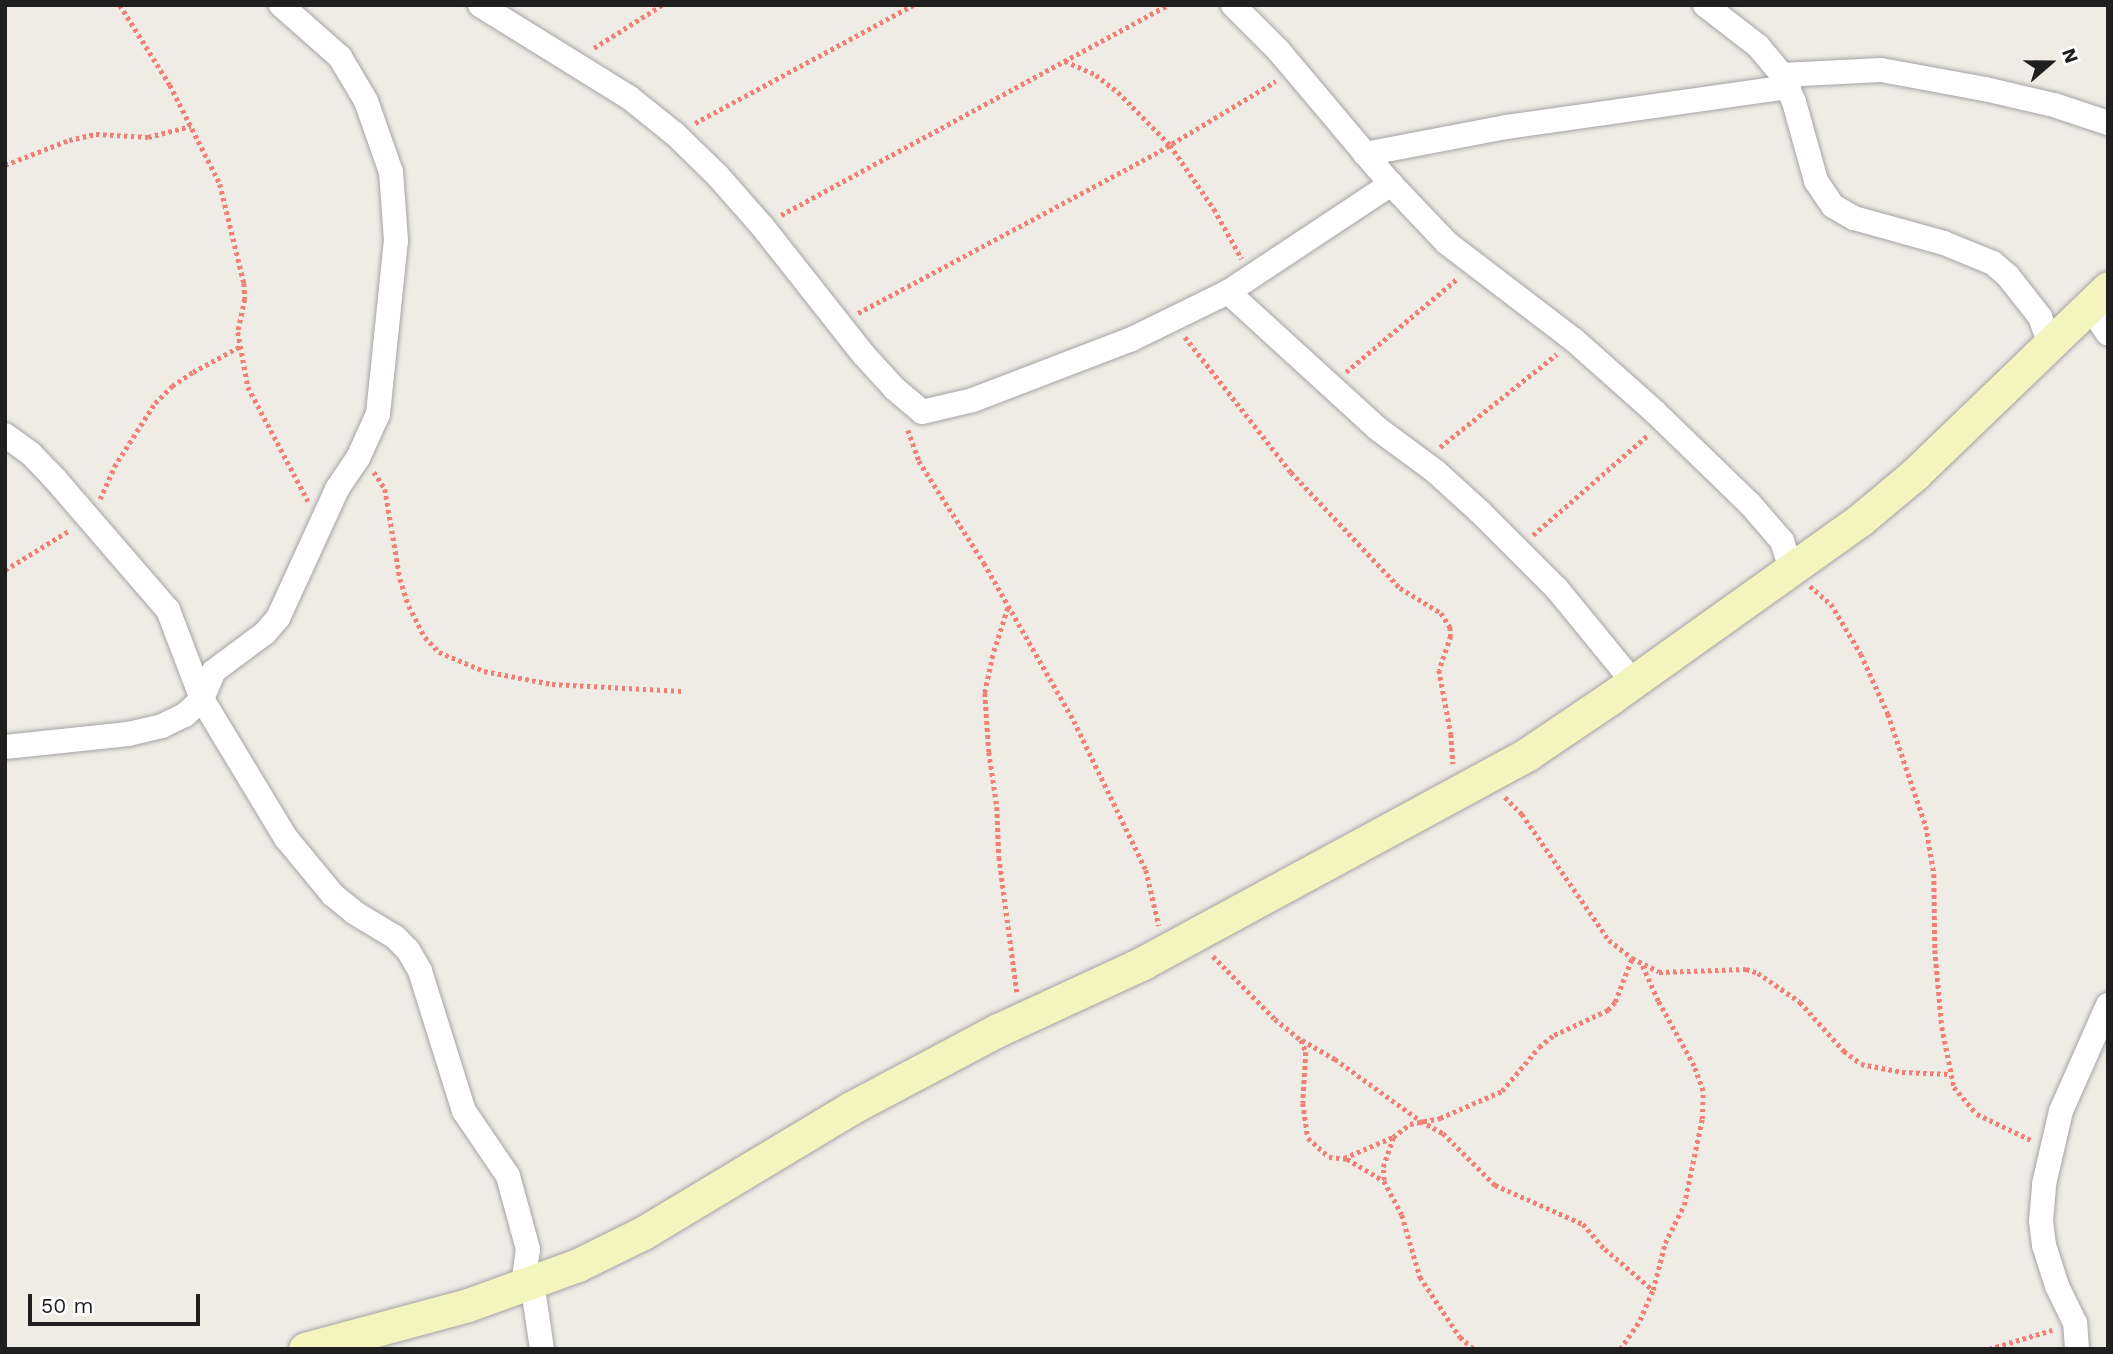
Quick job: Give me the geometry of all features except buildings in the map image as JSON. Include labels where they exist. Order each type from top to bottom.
[{"type":"street","points":[[5,747],[149,730],[185,715],[202,699],[214,671],[265,633],[278,618],[337,489],[358,458],[378,414],[396,241],[391,172],[366,101],[340,57],[281,5]]},
{"type":"street","points":[[481,5],[630,98],[675,134],[718,176],[762,226],[838,323],[895,389],[917,410],[926,412],[974,400],[1132,339],[1171,320],[1228,292],[1391,184]]},
{"type":"street","points":[[1233,5],[1294,70],[1391,184],[1447,243],[1574,340],[1750,503],[1782,541],[1791,569]]},
{"type":"street","points":[[1705,5],[1758,46],[1786,81],[1816,181],[1833,206],[1854,218],[1944,243],[1993,263],[2008,276],[2040,317],[2050,345]]},
{"type":"street","points":[[1365,154],[1786,81],[1881,70],[2054,105],[2108,123]]},
{"type":"street","points":[[1228,292],[1329,387],[1378,429],[1422,461],[1518,548],[1557,589],[1633,682]]},
{"type":"street","points":[[305,1349],[468,1305],[578,1265],[643,1233],[851,1108],[1019,1021],[1178,944],[1529,752],[1633,682],[1860,520],[1915,474],[2050,345],[2102,310]]},
{"type":"street","points":[[5,435],[31,454],[168,610],[202,699],[286,838],[333,895],[355,913],[396,937],[408,950],[420,971],[464,1111],[508,1176],[518,1205],[528,1250],[528,1283],[542,1349]]},
{"type":"street","points":[[2077,1349],[2074,1323],[2057,1286],[2044,1245],[2041,1221],[2050,1150],[2061,1111],[2108,1005]]},
{"type":"path","points":[[120,5],[148,47],[220,184],[233,230],[245,299],[238,332],[248,387],[256,409],[321,525]]},
{"type":"path","points":[[573,62],[662,5]]},
{"type":"path","points":[[675,134],[913,5]]},
{"type":"path","points":[[762,226],[1167,5]]},
{"type":"path","points":[[1064,61],[1096,75],[1118,92],[1170,145],[1214,209],[1252,276]]},
{"type":"path","points":[[838,323],[1170,145],[1294,70]]},
{"type":"path","points":[[5,166],[69,140],[96,134],[148,137],[191,126]]},
{"type":"path","points":[[1329,387],[1474,265]]},
{"type":"path","points":[[1171,320],[1291,472],[1400,588],[1441,613],[1450,627],[1451,636],[1439,670],[1453,763],[1444,799]]},
{"type":"path","points":[[1422,461],[1574,340]]},
{"type":"path","points":[[5,570],[91,521],[114,467],[155,403],[172,386],[193,372],[239,347]]},
{"type":"path","points":[[917,410],[908,428],[914,451],[1074,721],[1116,805],[1178,944],[1242,983],[1275,1019],[1301,1040],[1335,1059],[1421,1121],[1443,1133],[1495,1185],[1583,1224],[1605,1249],[1653,1290]]},
{"type":"path","points":[[1518,548],[1664,421]]},
{"type":"path","points":[[358,458],[379,478],[385,489],[401,579],[409,606],[425,637],[439,652],[484,671],[552,684],[682,691]]},
{"type":"path","points":[[1791,569],[1831,604],[1861,653],[1888,714],[1926,827],[1934,874],[1942,1027],[1954,1087],[1977,1114],[2050,1150]]},
{"type":"path","points":[[1009,608],[993,655],[985,693],[999,856],[1014,956],[1019,1021]]},
{"type":"path","points":[[1484,777],[1522,814],[1586,911],[1609,940],[1632,958],[1659,972],[1726,969],[1758,972],[1800,1002],[1844,1051],[1861,1064],[1902,1072],[1950,1074]]},
{"type":"path","points":[[1474,1349],[1460,1337],[1420,1277],[1402,1215],[1384,1181],[1383,1167],[1393,1137],[1401,1128],[1440,1118],[1502,1091],[1539,1047],[1554,1035],[1608,1010],[1615,1002],[1632,958]]},
{"type":"path","points":[[1620,1349],[1640,1320],[1653,1290],[1665,1243],[1684,1205],[1697,1155],[1703,1091],[1695,1066],[1658,1001],[1641,962]]},
{"type":"path","points":[[1301,1040],[1306,1052],[1303,1103],[1306,1133],[1322,1152],[1343,1159],[1384,1181]]},
{"type":"path","points":[[1343,1159],[1393,1137]]},
{"type":"path","points":[[1989,1349],[2074,1323]]}]
